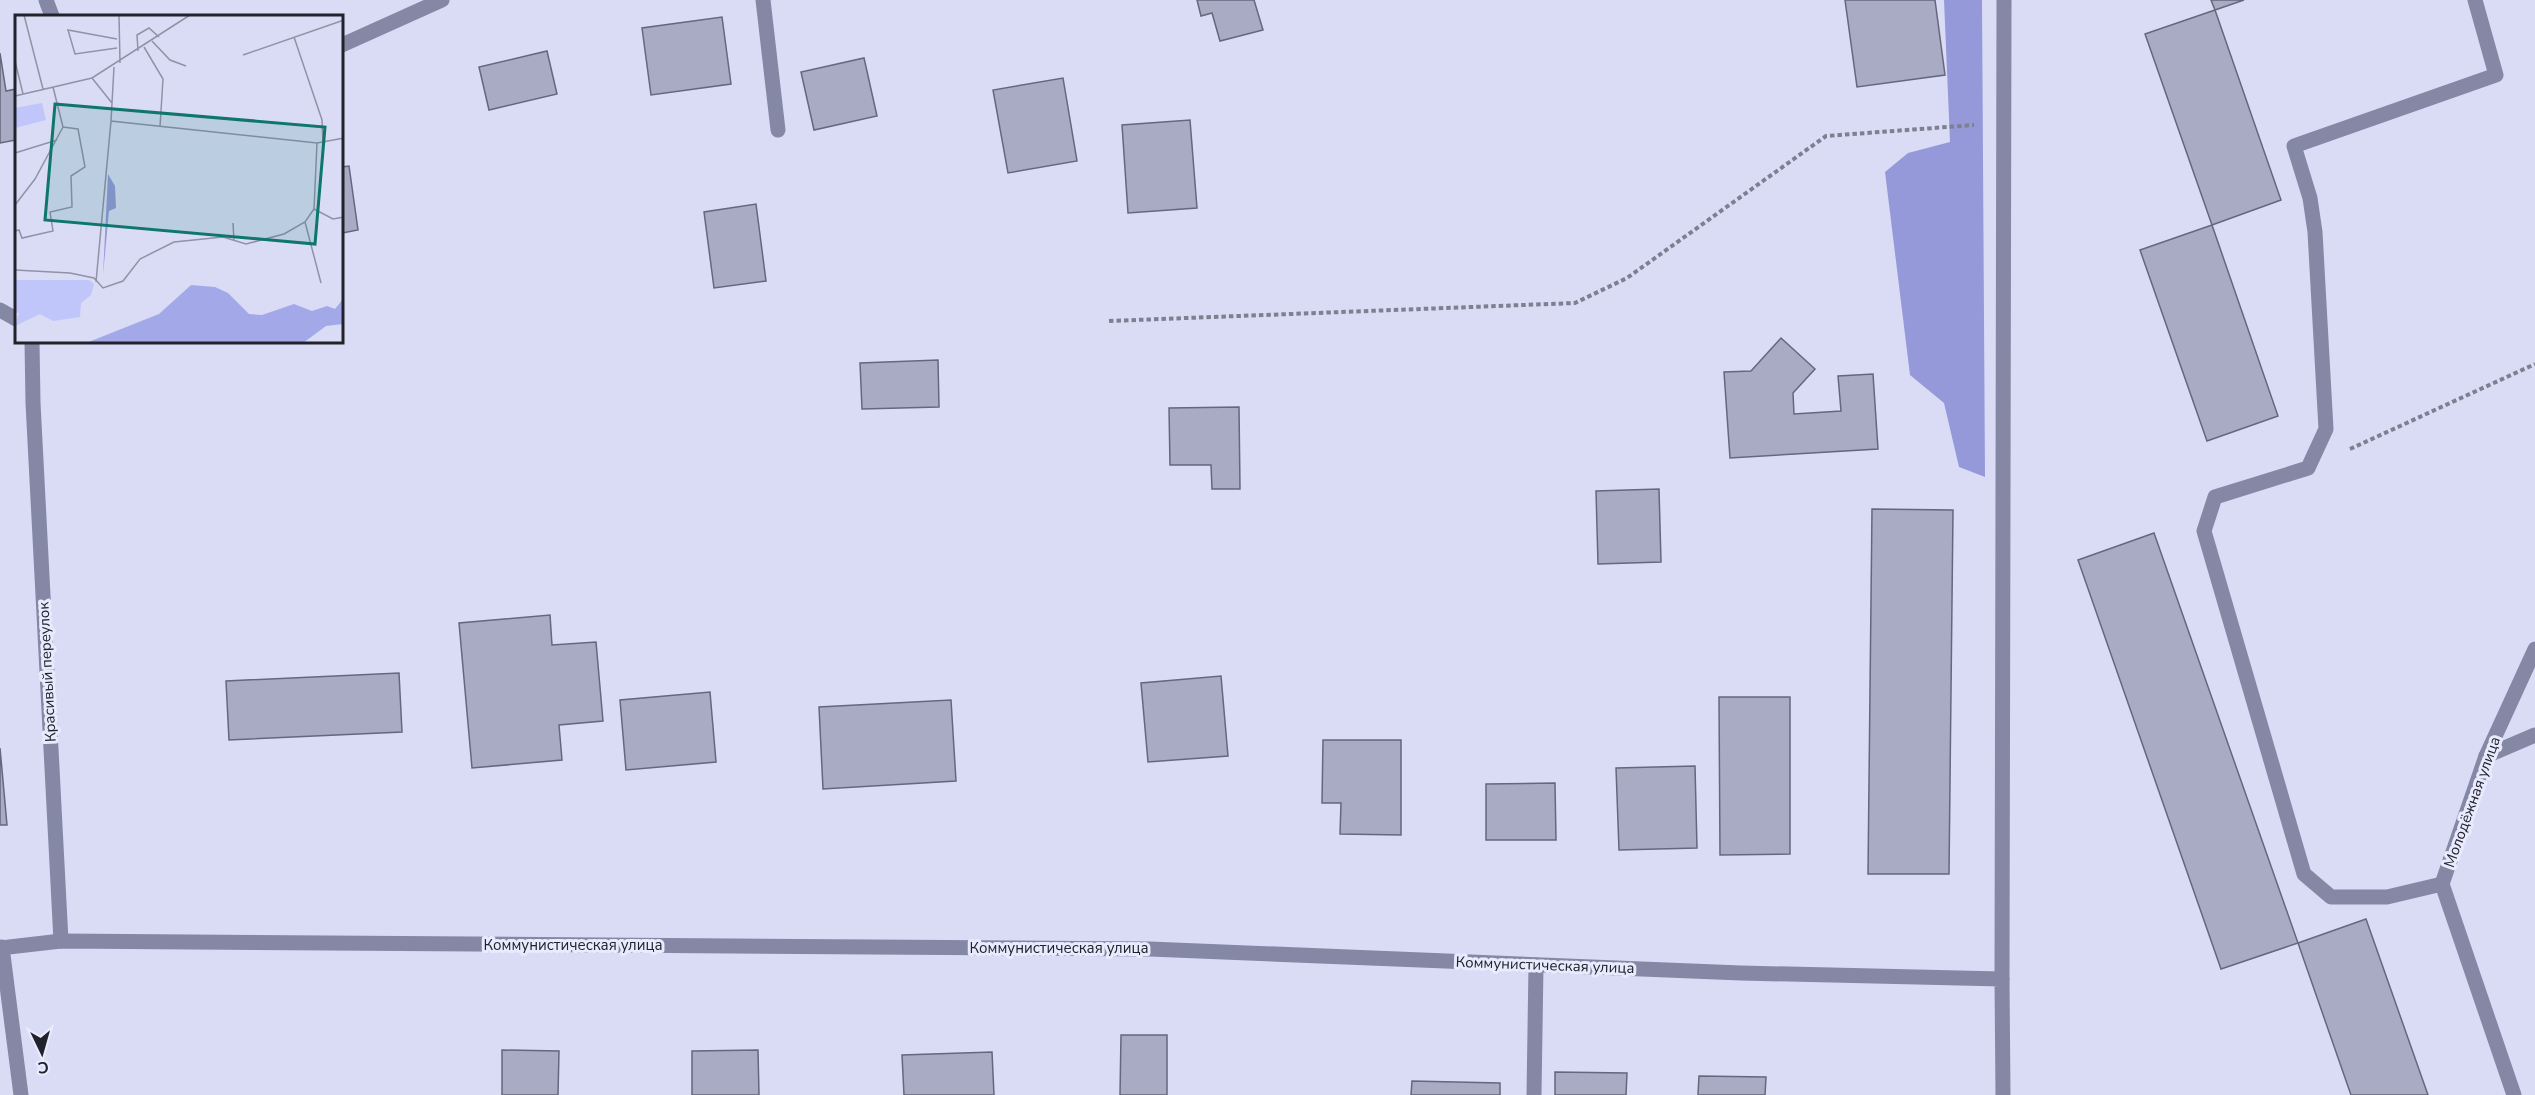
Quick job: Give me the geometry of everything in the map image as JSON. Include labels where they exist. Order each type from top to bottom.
[{"type":"street","points":[[46,0],[52,15]]},
{"type":"street","points":[[344,44],[442,0]]},
{"type":"street","points":[[763,0],[778,130]]},
{"type":"street","points":[[2003,1095],[2004,0]]},
{"type":"street","points":[[2442,884],[2388,897],[2331,897],[2304,874],[2204,531],[2215,497],[2308,468],[2326,429],[2315,232],[2310,198],[2294,146],[2496,75],[2475,0]]},
{"type":"street","points":[[0,310],[15,318]]},
{"type":"street","name":"Красивый переулок","points":[[32,344],[33,403],[61,941]]},
{"type":"street","name":"Молодёжная улица","points":[[2514,1095],[2442,884],[2486,756],[2535,649]]},
{"type":"street","points":[[2486,756],[2535,735]]},
{"type":"street","name":"Коммунистическая улица","points":[[1,948],[61,941],[1150,949],[1536,965],[2002,979]]},
{"type":"street","points":[[1,948],[21,1095]]},
{"type":"street","points":[[1534,1095],[1536,965]]},
{"type":"path","points":[[1109,321],[1575,303],[1627,278],[1826,136],[2004,123]]},
{"type":"path","points":[[2308,468],[2535,364]]},
{"type":"shaded area","points":[[1944,0],[1982,0],[1985,477],[1959,467],[1944,403],[1910,375],[1885,172],[1908,153],[1950,142]]},
{"type":"building","points":[[1197,0],[1254,0],[1263,30],[1220,41],[1212,13],[1201,16]]},
{"type":"building","points":[[1845,0],[1935,0],[1945,75],[1857,87]]},
{"type":"building","points":[[2211,0],[2244,0],[2215,10]]},
{"type":"building","points":[[2215,10],[2281,200],[2212,225],[2145,34]]},
{"type":"building","points":[[722,17],[731,84],[651,95],[642,28]]},
{"type":"building","points":[[547,51],[557,94],[489,110],[479,67]]},
{"type":"building","points":[[0,53],[6,91],[15,89],[15,140],[0,143]]},
{"type":"building","points":[[864,58],[877,116],[814,130],[801,72]]},
{"type":"building","points":[[1063,78],[1077,161],[1008,173],[993,90]]},
{"type":"building","points":[[1190,120],[1197,208],[1128,213],[1122,125]]},
{"type":"building","points":[[349,166],[358,230],[344,233],[344,167]]},
{"type":"building","points":[[756,204],[766,281],[714,288],[704,212]]},
{"type":"building","points":[[2212,225],[2278,416],[2207,441],[2140,250]]},
{"type":"building","points":[[1781,338],[1815,369],[1793,393],[1794,414],[1841,411],[1838,376],[1873,374],[1878,449],[1730,458],[1724,372],[1751,371]]},
{"type":"building","points":[[938,360],[939,407],[862,409],[860,363]]},
{"type":"building","points":[[1239,407],[1240,489],[1212,489],[1211,465],[1170,465],[1169,408]]},
{"type":"building","points":[[1659,489],[1661,562],[1598,564],[1596,491]]},
{"type":"building","points":[[1872,509],[1953,510],[1949,874],[1868,874]]},
{"type":"building","points":[[2154,533],[2298,943],[2221,969],[2078,560]]},
{"type":"building","points":[[550,615],[552,645],[596,642],[603,721],[559,725],[562,760],[472,768],[459,623]]},
{"type":"building","points":[[399,673],[402,732],[229,740],[226,681]]},
{"type":"building","points":[[1221,676],[1228,756],[1148,762],[1141,683]]},
{"type":"building","points":[[710,692],[716,762],[626,770],[620,700]]},
{"type":"building","points":[[1719,697],[1790,697],[1790,854],[1720,855]]},
{"type":"building","points":[[951,700],[956,781],[823,789],[819,707]]},
{"type":"building","points":[[1323,740],[1401,740],[1401,835],[1340,834],[1341,803],[1322,803]]},
{"type":"building","points":[[0,748],[7,825],[0,825]]},
{"type":"building","points":[[1695,766],[1697,848],[1619,850],[1616,768]]},
{"type":"building","points":[[1555,783],[1556,840],[1486,840],[1486,784]]},
{"type":"building","points":[[2366,919],[2428,1095],[2351,1095],[2298,943]]},
{"type":"building","points":[[1121,1035],[1167,1035],[1167,1095],[1120,1095]]},
{"type":"building","points":[[502,1050],[559,1051],[558,1095],[502,1095]]},
{"type":"building","points":[[758,1050],[759,1095],[692,1095],[692,1051]]},
{"type":"building","points":[[992,1052],[994,1095],[904,1095],[902,1055]]},
{"type":"building","points":[[1555,1072],[1627,1073],[1626,1095],[1555,1095]]},
{"type":"building","points":[[1699,1076],[1766,1077],[1765,1095],[1698,1095]]},
{"type":"building","points":[[1412,1081],[1500,1083],[1500,1095],[1411,1095]]}]
